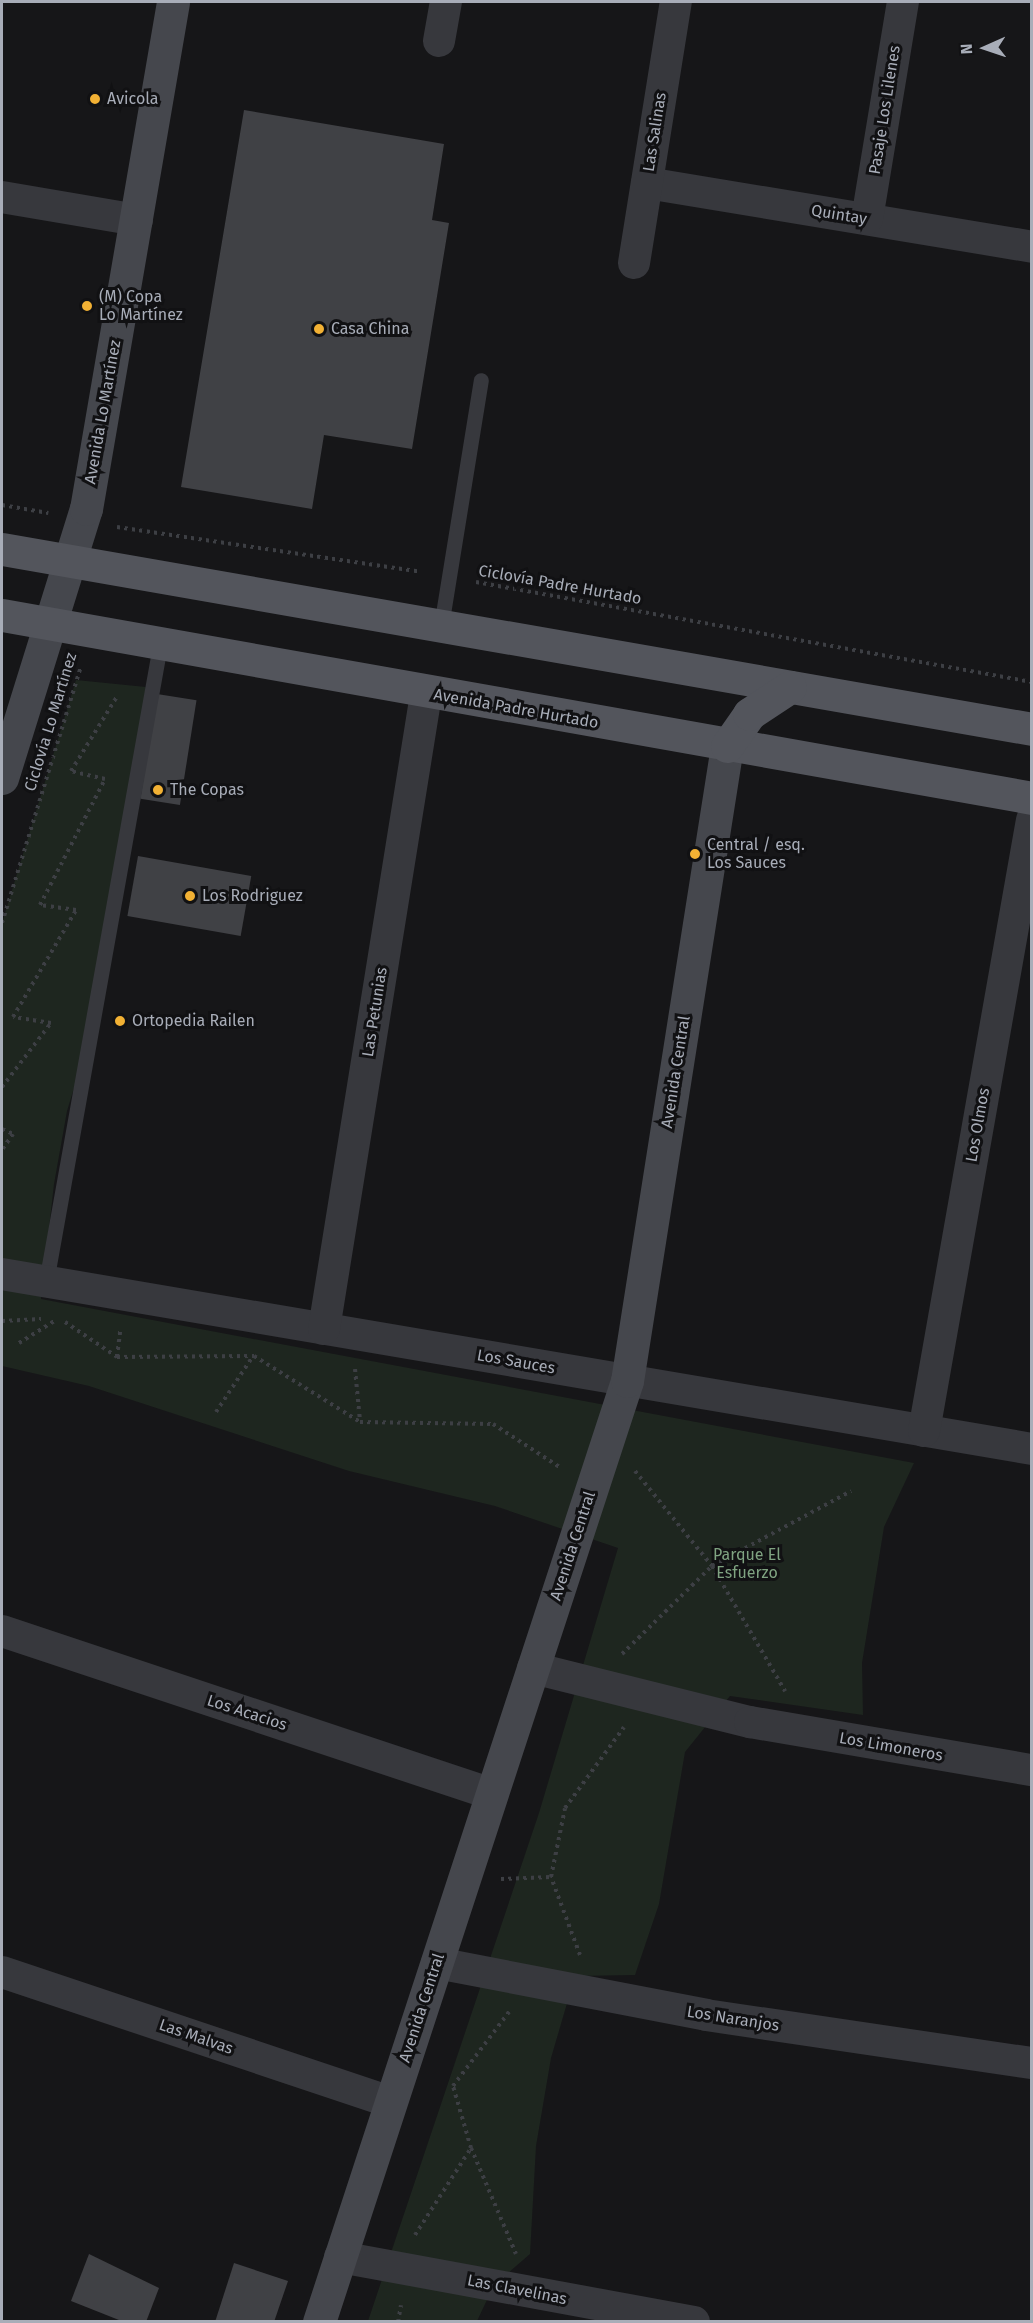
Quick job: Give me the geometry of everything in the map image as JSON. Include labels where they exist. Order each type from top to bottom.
[{"type":"main road","name":"Avenida Lo Martínez","points":[[2,778],[52,625],[83,519],[137,220],[173,2]]},
{"type":"main road","points":[[2,549],[1032,729]]},
{"type":"main road","name":"Avenida Padre Hurtado","points":[[2,615],[426,694],[1032,798]]},
{"type":"main road","points":[[727,746],[749,714],[790,687]]},
{"type":"main road","name":"Avenida Central","points":[[319,2322],[627,1381],[727,746]]},
{"type":"street","points":[[439,41],[446,2]]},
{"type":"street","name":"Las Salinas","points":[[634,263],[676,2]]},
{"type":"street","name":"Pasaje Los Lilenes","points":[[867,219],[903,2]]},
{"type":"street","name":"Quintay","points":[[647,183],[1032,247]]},
{"type":"street","points":[[2,197],[137,220]]},
{"type":"street","name":"Las Petunias","points":[[338,1331],[426,694]]},
{"type":"street","name":"Los Olmos","points":[[924,1431],[1032,820]]},
{"type":"street","name":"Los Sauces","points":[[2,1274],[1032,1449]]},
{"type":"street","name":"Los Acacios","points":[[2,1631],[492,1794]]},
{"type":"street","points":[[533,1668],[645,1697]]},
{"type":"street","name":"Los Limoneros","points":[[645,1697],[750,1722],[1032,1770]]},
{"type":"street","name":"Los Naranjos","points":[[437,1963],[595,1995],[1032,2063]]},
{"type":"street","name":"Las Malvas","points":[[2,1972],[391,2102]]},
{"type":"street","name":"Las Clavelinas","points":[[340,2257],[694,2322]]},
{"type":"lane","points":[[441,626],[481,380]]},
{"type":"lane","points":[[46,1281],[160,645]]},
{"type":"path","name":"Ciclovía Padre Hurtado","points":[[2,505],[120,527],[448,577],[1032,682]]},
{"type":"path","points":[[113,568],[120,527]]},
{"type":"path","name":"Ciclovía Lo Martínez","points":[[2,923],[92,632]]},
{"type":"path","points":[[2,1087],[51,1023],[13,1017],[76,910],[40,905],[105,779],[71,771],[118,694]]},
{"type":"path","points":[[2,1129],[13,1134],[2,1150]]},
{"type":"path","points":[[19,1343],[59,1318]]},
{"type":"path","points":[[2,1321],[59,1318],[117,1357],[254,1356],[360,1422],[494,1424],[592,1489]]},
{"type":"path","points":[[338,1331],[360,1422]]},
{"type":"path","points":[[216,1412],[254,1356]]},
{"type":"path","points":[[609,1437],[712,1566],[810,1733]]},
{"type":"path","points":[[592,1684],[712,1566],[851,1491]]},
{"type":"path","points":[[595,1995],[551,1877],[565,1808],[645,1697]]},
{"type":"path","points":[[463,1881],[551,1877]]},
{"type":"path","points":[[524,2291],[513,2236],[471,2148],[453,2086],[530,1983]]},
{"type":"path","points":[[395,2267],[471,2148]]},
{"type":"green space","name":"Parque El Esfuerzo","points":[[76,680],[146,687],[93,1025],[67,1111],[54,1184],[41,1299],[914,1463],[884,1527],[862,1663],[863,1715],[730,1696],[685,1752],[659,1904],[635,1975],[575,1976],[551,2058],[536,2146],[530,2254],[494,2285],[477,2321],[368,2321],[539,1813],[618,1548],[495,1506],[349,1471],[89,1386],[2,1366],[2,923]]},
{"type":"building","name":"Casa China","points":[[244,110],[444,144],[432,220],[449,223],[412,449],[324,435],[312,509],[181,487]]},
{"type":"building","points":[[157,694],[197,700],[180,805],[140,799]]},
{"type":"building","name":"Los Rodriguez","points":[[138,856],[251,876],[241,936],[127,916]]},
{"type":"building","points":[[89,2254],[159,2288],[146,2322],[124,2322],[71,2301]]},
{"type":"building","points":[[234,2263],[288,2281],[274,2322],[215,2322]]},
{"type":"place","name":"Avicola","points":[[95,99]]},
{"type":"place","name":"(M) Copa Lo Martínez","points":[[87,306]]},
{"type":"place","name":"Casa China","points":[[319,329]]},
{"type":"place","name":"The Copas","points":[[158,790]]},
{"type":"place","name":"Central / esq. Los Sauces","points":[[695,854]]},
{"type":"place","name":"Los Rodriguez","points":[[190,896]]},
{"type":"place","name":"Ortopedia Railen","points":[[120,1021]]}]
